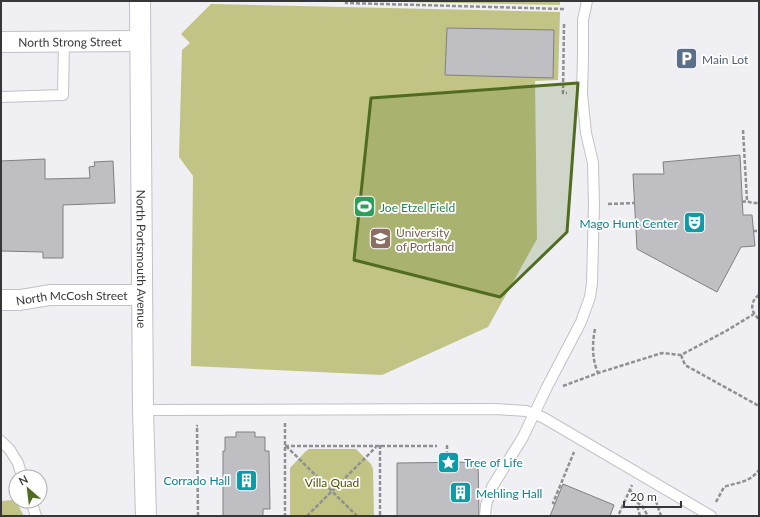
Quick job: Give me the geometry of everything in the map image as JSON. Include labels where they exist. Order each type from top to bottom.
[{"type":"street","name":"North Portsmouth Avenue","points":[[140,1],[143,410],[146,516]]},
{"type":"street","name":"North Strong Street","points":[[1,42],[140,41]]},
{"type":"street","name":"North McCosh Street","points":[[1,300],[20,300],[50,295],[142,295]]},
{"type":"lane","points":[[485,516],[486,505],[492,487],[534,414],[581,322],[590,297],[592,283],[594,204],[593,163],[586,133],[582,94],[582,20],[587,1]]},
{"type":"lane","points":[[1,97],[62,95],[64,42]]},
{"type":"lane","points":[[143,410],[495,409],[526,411],[549,421],[710,515]]},
{"type":"lane","points":[[1,441],[10,450],[18,463],[20,469]]},
{"type":"path","points":[[346,1],[346,3],[564,9]]},
{"type":"path","points":[[564,24],[563,93],[582,94]]},
{"type":"path","points":[[743,130],[747,201]]},
{"type":"path","points":[[742,202],[747,201],[759,204]]},
{"type":"path","points":[[594,204],[635,203]]},
{"type":"path","points":[[754,231],[759,231]]},
{"type":"path","points":[[759,295],[756,297],[752,306],[754,314],[759,319]]},
{"type":"path","points":[[581,380],[598,373],[662,353],[681,355],[754,314]]},
{"type":"path","points":[[596,326],[593,355],[598,373]]},
{"type":"path","points":[[681,355],[685,365],[759,406]]},
{"type":"path","points":[[285,410],[286,516]]},
{"type":"path","points":[[197,426],[198,516]]},
{"type":"path","points":[[555,504],[553,503],[579,438]]},
{"type":"path","points":[[380,445],[380,516]]},
{"type":"path","points":[[447,445],[447,462]]},
{"type":"path","points":[[285,446],[437,446]]},
{"type":"path","points":[[285,446],[357,516]]},
{"type":"path","points":[[307,516],[376,446]]},
{"type":"path","points":[[710,515],[724,487],[746,480],[754,476],[759,470]]},
{"type":"path","points":[[620,514],[638,474]]},
{"type":"path","points":[[630,489],[648,516]]},
{"type":"path","points":[[638,503],[640,516]]},
{"type":"highlighted area","points":[[578,83],[567,232],[500,297],[354,260],[371,98]]},
{"type":"green space","points":[[358,1],[560,1],[560,5]]},
{"type":"green space","name":"Joe Etzel Field","points":[[211,4],[560,12],[558,80],[535,81],[537,239],[488,327],[382,375],[191,366],[193,176],[179,157],[182,50],[190,43],[181,34]]},
{"type":"green space","name":"Villa Quad","points":[[309,449],[356,449],[371,464],[373,469],[374,516],[290,516],[290,468]]},
{"type":"green space","points":[[8,500],[8,509],[20,509],[24,516],[1,516],[1,501]]},
{"type":"building","points":[[447,28],[554,30],[553,78],[445,75]]},
{"type":"building","name":"Mago Hunt Center","points":[[740,155],[743,215],[752,215],[755,246],[741,247],[717,292],[637,249],[633,174],[664,174],[663,162]]},
{"type":"building","points":[[45,159],[45,179],[90,178],[89,167],[95,166],[94,162],[113,161],[115,203],[63,205],[63,258],[43,258],[43,252],[1,251],[1,161]]},
{"type":"building","name":"Corrado Hall","points":[[236,432],[255,432],[255,437],[265,437],[265,451],[269,451],[270,509],[263,509],[263,516],[223,516],[223,451],[225,451],[225,437],[236,437]]},
{"type":"building","points":[[478,462],[479,516],[397,516],[397,463]]},
{"type":"building","points":[[563,484],[614,505],[610,516],[550,516]]},
{"type":"place","name":"Main Lot","points":[[686,59]]},
{"type":"place","name":"Joe Etzel Field","points":[[364,207]]},
{"type":"place","name":"Mago Hunt Center","points":[[694,223]]},
{"type":"place","name":"University of Portland","points":[[380,239]]},
{"type":"place","name":"Tree of Life","points":[[449,462]]},
{"type":"place","name":"Corrado Hall","points":[[246,480]]},
{"type":"place","name":"Mehling Hall","points":[[460,493]]}]
